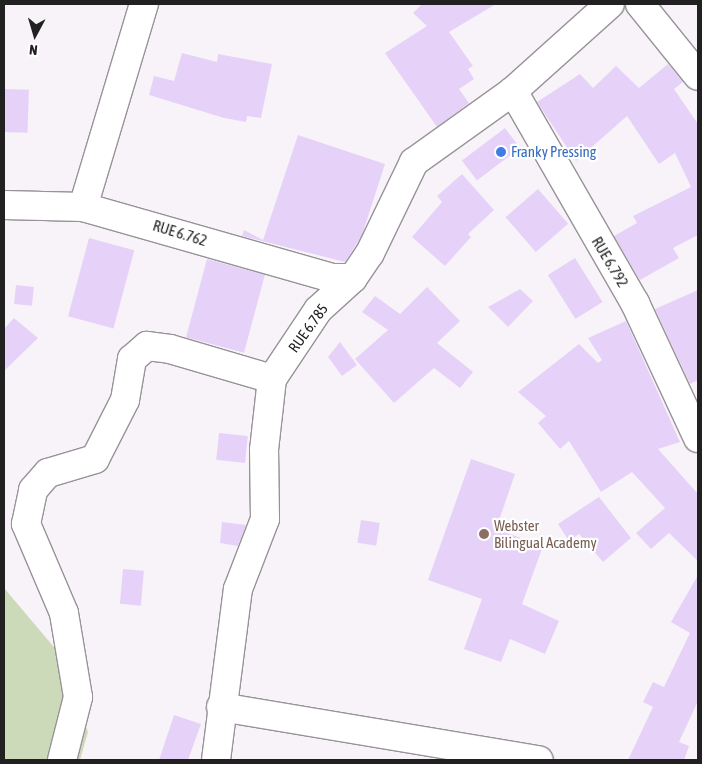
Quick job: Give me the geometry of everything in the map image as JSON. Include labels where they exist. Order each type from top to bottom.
[{"type":"street","points":[[83,207],[144,4]]},
{"type":"street","points":[[640,4],[698,76]]},
{"type":"street","name":"RUE 6.785","points":[[216,760],[221,707],[238,589],[265,519],[264,450],[272,380],[318,310],[353,278],[370,253],[414,162],[513,91],[603,6]]},
{"type":"street","name":"RUE 6.792","points":[[513,91],[635,303],[698,438]]},
{"type":"street","name":"RUE 6.762","points":[[4,205],[83,207],[333,278],[353,278]]},
{"type":"street","points":[[62,760],[78,697],[64,613],[26,524],[33,490],[48,473],[95,459],[125,400],[132,359],[147,346],[170,349],[272,380]]},
{"type":"street","points":[[221,707],[539,760]]},
{"type":"green space","points":[[4,588],[59,653],[88,732],[80,760],[4,760]]},
{"type":"building","points":[[422,4],[496,4],[449,32],[473,66],[468,69],[474,79],[459,89],[469,103],[437,127],[385,53],[427,26],[413,13]]},
{"type":"building","points":[[182,53],[217,62],[218,54],[272,64],[261,118],[247,116],[246,122],[224,118],[149,95],[154,76],[174,81]]},
{"type":"building","points":[[668,64],[683,82],[674,89],[698,124],[698,235],[673,248],[679,258],[640,280],[614,236],[637,223],[633,216],[691,187],[675,153],[659,164],[627,116],[576,161],[537,102],[580,74],[593,88],[616,66],[639,88]]},
{"type":"building","points":[[4,89],[29,90],[27,133],[4,132]]},
{"type":"building","points":[[505,128],[520,148],[477,180],[462,160]]},
{"type":"building","points":[[298,135],[385,164],[362,235],[345,262],[242,236],[244,230],[263,240]]},
{"type":"building","points":[[462,174],[494,210],[468,234],[471,237],[445,266],[412,237],[442,202],[437,196]]},
{"type":"building","points":[[538,189],[568,224],[536,252],[506,217]]},
{"type":"building","points":[[89,238],[134,250],[113,328],[68,316]]},
{"type":"building","points":[[575,258],[603,302],[575,319],[548,275]]},
{"type":"building","points":[[207,259],[265,275],[244,353],[186,337]]},
{"type":"building","points":[[16,285],[34,287],[32,306],[14,304]]},
{"type":"building","points":[[427,287],[460,321],[437,343],[473,372],[460,388],[434,368],[394,403],[355,359],[388,330],[362,312],[375,296],[400,314]]},
{"type":"building","points":[[520,289],[533,301],[508,327],[488,307]]},
{"type":"building","points":[[698,290],[698,380],[690,384],[655,309]]},
{"type":"building","points":[[14,318],[38,338],[4,371],[4,329]]},
{"type":"building","points":[[626,321],[680,442],[658,449],[698,494],[698,561],[669,533],[651,549],[636,533],[665,508],[632,472],[601,492],[569,441],[560,449],[538,423],[546,416],[518,392],[579,344],[598,363],[602,360],[588,338]]},
{"type":"building","points":[[340,342],[357,365],[342,376],[328,357]]},
{"type":"building","points":[[219,433],[248,436],[245,463],[216,460]]},
{"type":"building","points":[[471,459],[515,474],[496,529],[543,546],[522,604],[559,621],[545,654],[510,639],[501,662],[464,649],[482,599],[428,580]]},
{"type":"building","points":[[599,497],[631,538],[603,562],[579,534],[569,541],[558,524]]},
{"type":"building","points":[[361,520],[380,523],[376,546],[357,543]]},
{"type":"building","points":[[222,522],[246,525],[238,546],[220,543]]},
{"type":"building","points":[[123,569],[144,571],[141,606],[120,604]]},
{"type":"building","points":[[698,575],[698,701],[679,742],[689,746],[684,760],[628,760],[653,707],[643,702],[653,682],[664,687],[690,633],[671,622]]},
{"type":"building","points":[[174,715],[201,724],[188,760],[159,760]]},
{"type":"place","name":"Franky Pressing","points":[[501,152]]},
{"type":"place","name":"Webster Bilingual Academy","points":[[484,534]]}]
